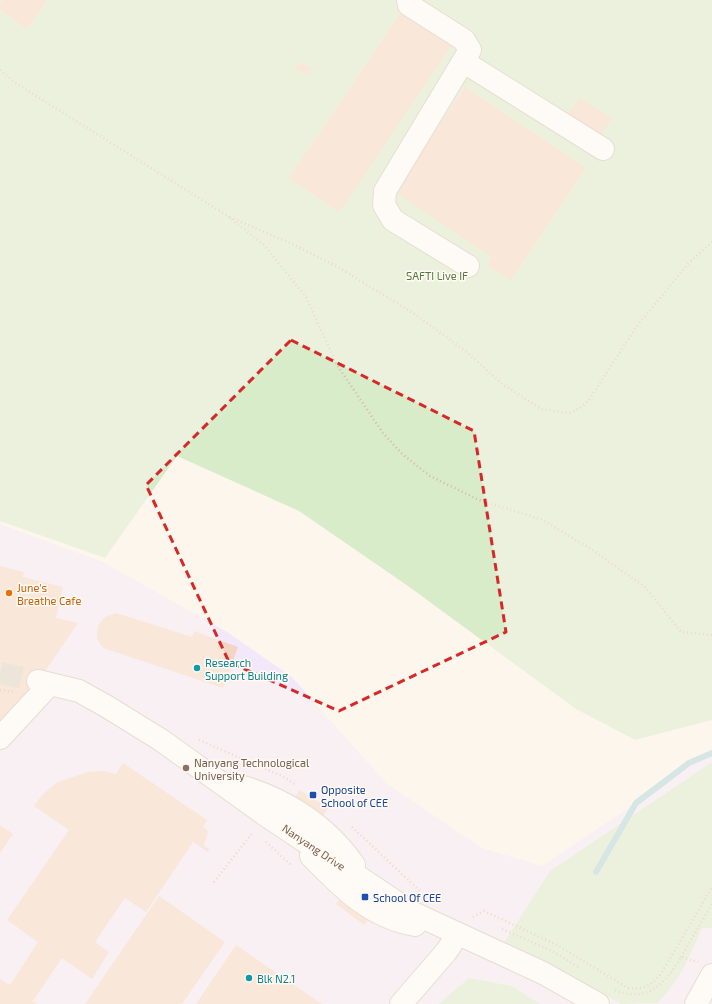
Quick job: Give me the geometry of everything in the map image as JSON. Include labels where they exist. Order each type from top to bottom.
[{"type":"street","points":[[408,0],[409,5],[464,40],[470,50],[464,62],[445,89],[385,191],[384,205],[393,220],[468,266]]},
{"type":"street","points":[[464,62],[603,149]]},
{"type":"street","name":"Nanyang Drive","points":[[0,738],[44,683],[79,691],[161,740],[292,832],[411,912],[543,973],[598,1004]]},
{"type":"street","points":[[218,781],[262,793],[294,809],[319,826],[340,848],[364,881]]},
{"type":"street","points":[[292,832],[308,854],[348,893],[375,911],[407,923],[452,932],[446,952],[401,1004]]},
{"type":"street","points":[[698,1002],[708,969]]},
{"type":"path","points":[[0,70],[14,82],[226,215],[264,245],[306,297],[337,365],[383,433],[402,454],[430,476],[479,500],[543,520],[594,551],[645,587],[681,632],[712,635]]},
{"type":"path","points":[[226,215],[290,243],[338,267],[416,315],[468,353],[501,383],[541,409],[569,413],[580,408],[589,400],[637,326],[688,264],[712,242]]},
{"type":"path","points":[[194,738],[282,776],[302,789]]},
{"type":"path","points":[[351,826],[426,896]]},
{"type":"path","points":[[214,882],[254,831]]},
{"type":"path","points":[[480,920],[472,916],[484,911],[557,945],[628,988],[646,988],[655,982],[662,972],[712,887]]},
{"type":"path","points":[[613,989],[624,996],[632,997],[651,994],[660,989],[681,957],[712,904]]},
{"type":"path","points":[[500,928],[554,952],[580,968]]},
{"type":"path","points":[[681,957],[708,969]]},
{"type":"highlighted area","points":[[291,340],[474,431],[506,632],[339,711],[229,662],[146,485]]},
{"type":"shaded area","name":"Nanyang Technological University","points":[[0,524],[103,562],[227,632],[292,677],[386,783],[482,848],[542,866],[712,752],[712,1004],[0,1004]]},
{"type":"green space","name":"SAFTI Live IF","points":[[0,0],[712,0],[712,720],[635,740],[576,709],[408,586],[299,511],[177,456],[105,558],[0,521]]},
{"type":"green space","points":[[712,762],[712,928],[702,928],[684,968],[672,986],[657,1003],[621,1004],[559,969],[503,944],[550,871]]},
{"type":"green space","points":[[469,978],[512,986],[540,1004],[438,1004]]},
{"type":"building","points":[[3,0],[47,0],[27,29],[0,10],[0,4]]},
{"type":"building","points":[[402,11],[452,45],[339,212],[289,178]]},
{"type":"building","points":[[300,62],[311,68],[308,75],[296,69]]},
{"type":"building","points":[[465,87],[586,168],[511,280],[487,266],[492,257],[395,192]]},
{"type":"building","points":[[579,98],[612,118],[599,139],[566,118]]},
{"type":"building","points":[[0,566],[24,572],[23,577],[63,587],[56,618],[78,623],[0,737]]},
{"type":"building","name":"Research Support Building","points":[[116,613],[192,637],[194,631],[238,647],[223,688],[103,648],[97,639],[98,626],[105,617]]},
{"type":"building","points":[[123,763],[207,820],[203,827],[208,831],[203,845],[209,849],[208,852],[193,842],[146,912],[125,898],[95,942],[109,952],[92,979],[62,958],[33,1001],[37,1004],[0,1004],[0,979],[10,985],[38,942],[7,920],[69,830],[34,806],[43,794],[56,783],[88,772],[103,771],[116,774]]},
{"type":"building","points":[[300,790],[328,808],[322,817],[294,798]]},
{"type":"building","points":[[0,825],[13,834],[0,853]]},
{"type":"building","points":[[159,896],[225,942],[182,1004],[85,1004]]},
{"type":"building","points":[[342,896],[370,917],[364,925],[336,904]]},
{"type":"building","name":"Blk N2.1","points":[[236,945],[246,952],[322,1004],[196,1004]]},
{"type":"waterway","points":[[596,872],[636,803],[689,763],[712,753]]},
{"type":"tunnel","points":[[0,673],[38,681]]},
{"type":"place","name":"June's Breathe Cafe","points":[[9,593]]},
{"type":"place","name":"Research Support Building","points":[[197,668]]},
{"type":"place","name":"Nanyang Technological University","points":[[186,768]]},
{"type":"place","name":"Opposite School of CEE","points":[[313,795]]},
{"type":"place","name":"School Of CEE","points":[[365,897]]},
{"type":"place","name":"Blk N2.1","points":[[249,978]]}]
